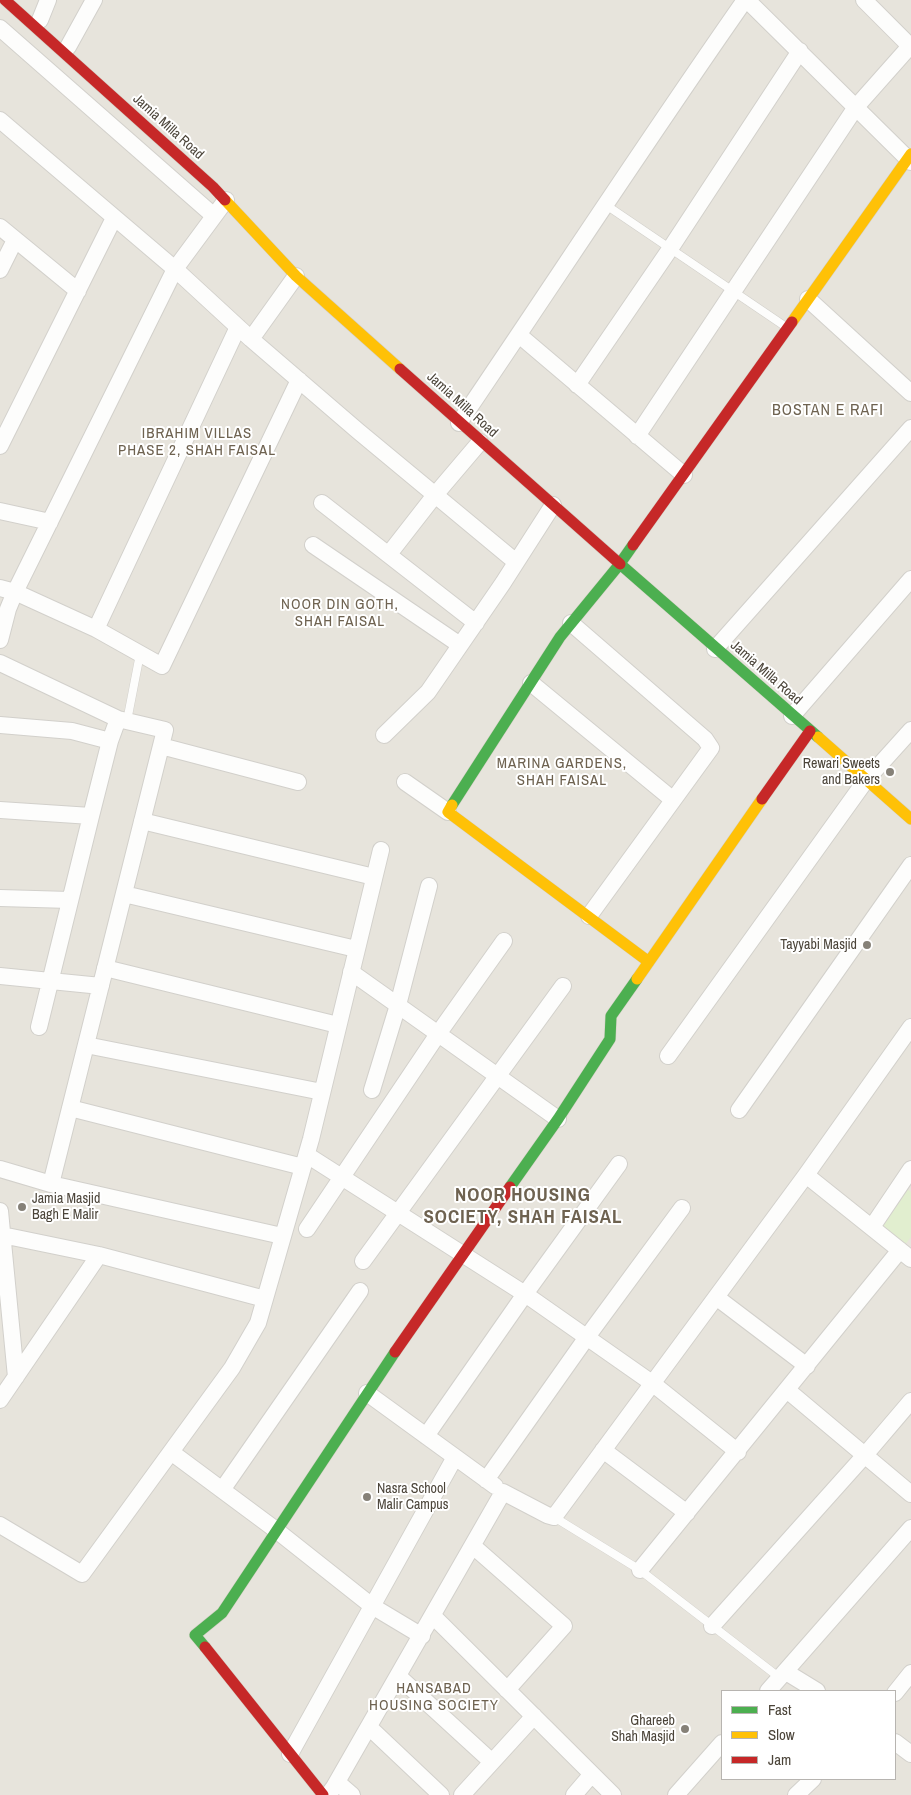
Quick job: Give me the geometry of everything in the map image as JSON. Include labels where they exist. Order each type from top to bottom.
[{"type":"street","name":"Jamia Milla Road","points":[[5,0],[219,193],[296,276],[458,424],[911,819]]},
{"type":"street","points":[[0,640],[8,609],[8,590],[50,522],[175,269],[214,216],[219,193],[216,175],[95,72],[18,0]]},
{"type":"street","points":[[40,20],[48,0]]},
{"type":"street","points":[[68,47],[94,0]]},
{"type":"street","points":[[448,812],[560,637],[620,565],[910,158],[746,0],[672,104],[458,424]]},
{"type":"street","points":[[637,436],[856,107],[911,46],[864,0]]},
{"type":"street","points":[[0,28],[214,216]]},
{"type":"street","points":[[577,385],[670,249],[800,51]]},
{"type":"street","points":[[0,120],[175,269],[299,380],[516,562]]},
{"type":"street","points":[[0,446],[114,218]]},
{"type":"street","points":[[0,227],[78,290]]},
{"type":"street","points":[[0,270],[15,240]]},
{"type":"street","points":[[251,338],[296,276]]},
{"type":"street","points":[[808,299],[911,393]]},
{"type":"street","points":[[96,629],[238,327]]},
{"type":"street","points":[[519,335],[684,476]]},
{"type":"street","points":[[8,590],[96,629],[162,666],[299,380]]},
{"type":"street","points":[[715,649],[911,428]]},
{"type":"street","points":[[389,554],[435,495],[480,442]]},
{"type":"street","points":[[322,503],[476,623]]},
{"type":"street","points":[[384,735],[428,692],[476,623],[552,505]]},
{"type":"street","points":[[0,511],[50,522]]},
{"type":"street","points":[[313,545],[460,645]]},
{"type":"street","points":[[792,716],[911,578]]},
{"type":"street","points":[[572,624],[709,743],[711,748],[672,799],[589,916]]},
{"type":"street","points":[[0,663],[32,680],[122,720],[165,730],[51,1184]]},
{"type":"street","points":[[531,683],[672,799]]},
{"type":"street","points":[[40,1027],[110,742],[122,720]]},
{"type":"street","points":[[0,725],[72,731],[110,742]]},
{"type":"street","points":[[668,1056],[866,780],[911,730]]},
{"type":"street","points":[[323,1795],[195,1635],[222,1613],[367,1393],[558,1119],[610,1039],[611,1016],[810,731]]},
{"type":"street","points":[[161,746],[298,782]]},
{"type":"street","points":[[405,782],[649,962]]},
{"type":"street","points":[[0,810],[91,816]]},
{"type":"street","points":[[142,821],[374,878]]},
{"type":"street","points":[[0,1525],[82,1574],[232,1368],[258,1323],[305,1161],[381,850]]},
{"type":"street","points":[[740,1110],[911,865]]},
{"type":"street","points":[[372,1090],[398,1005],[429,886]]},
{"type":"street","points":[[124,894],[356,949]]},
{"type":"street","points":[[0,898],[70,900]]},
{"type":"street","points":[[307,1229],[438,1034],[504,941]]},
{"type":"street","points":[[105,968],[338,1025]]},
{"type":"street","points":[[351,972],[558,1119]]},
{"type":"street","points":[[0,976],[101,986]]},
{"type":"street","points":[[363,1261],[563,986]]},
{"type":"street","points":[[367,1393],[503,1492],[547,1515],[554,1516],[806,1175],[911,1027]]},
{"type":"street","points":[[86,1046],[322,1092]]},
{"type":"street","points":[[70,1108],[305,1161],[343,1178],[525,1294],[587,1337],[652,1383],[738,1452]]},
{"type":"street","points":[[426,1436],[619,1164]]},
{"type":"street","points":[[0,1169],[51,1184],[282,1236]]},
{"type":"street","points":[[640,1570],[807,1366],[906,1255],[806,1175]]},
{"type":"street","points":[[872,1227],[908,1180]]},
{"type":"street","points":[[486,1480],[587,1337],[682,1208]]},
{"type":"street","points":[[0,1210],[16,1377]]},
{"type":"street","points":[[2,1235],[99,1255],[264,1299]]},
{"type":"street","points":[[0,1400],[99,1255]]},
{"type":"street","points":[[222,1490],[360,1291]]},
{"type":"street","points":[[716,1297],[807,1366]]},
{"type":"street","points":[[787,1390],[911,1494]]},
{"type":"street","points":[[712,1626],[911,1401]]},
{"type":"street","points":[[603,1450],[687,1513]]},
{"type":"street","points":[[171,1452],[276,1530],[372,1606],[422,1636]]},
{"type":"street","points":[[290,1754],[455,1457]]},
{"type":"street","points":[[352,1795],[332,1788],[422,1636],[503,1492]]},
{"type":"street","points":[[769,1690],[911,1528]]},
{"type":"street","points":[[473,1546],[564,1626],[507,1690]]},
{"type":"street","points":[[433,1616],[613,1795]]},
{"type":"street","points":[[896,1692],[911,1672]]},
{"type":"street","points":[[783,1675],[815,1690]]},
{"type":"street","points":[[398,1676],[492,1762]]},
{"type":"street","points":[[462,1795],[534,1716]]},
{"type":"street","points":[[369,1727],[442,1795]]},
{"type":"street","points":[[896,1743],[911,1754]]},
{"type":"street","points":[[676,1795],[721,1744]]},
{"type":"street","points":[[574,1795],[592,1774]]},
{"type":"street","points":[[796,1795],[812,1780]]},
{"type":"lane","points":[[606,205],[788,328]]},
{"type":"lane","points":[[122,720],[140,654]]},
{"type":"lane","points":[[554,1516],[640,1570],[712,1626],[783,1675]]},
{"type":"shaded area","points":[[0,0],[911,0],[911,1795],[0,1795]]},
{"type":"green space","points":[[904,1186],[911,1192],[911,1237],[903,1247],[876,1226]]},
{"type":"traffic: fast","points":[[452,805],[560,637],[633,545]]},
{"type":"traffic: fast","points":[[620,564],[818,737]]},
{"type":"traffic: fast","points":[[510,1187],[558,1119],[610,1039],[611,1016],[637,979]]},
{"type":"traffic: fast","points":[[205,1647],[195,1635],[222,1613],[395,1352]]},
{"type":"traffic: slow","points":[[792,322],[911,154]]},
{"type":"traffic: slow","points":[[225,200],[296,276],[400,369]]},
{"type":"traffic: slow","points":[[818,737],[911,819]]},
{"type":"traffic: slow","points":[[637,979],[762,799]]},
{"type":"traffic: slow","points":[[452,805],[448,812],[649,962]]},
{"type":"traffic: jam","points":[[5,0],[213,187],[225,200]]},
{"type":"traffic: jam","points":[[633,545],[792,322]]},
{"type":"traffic: jam","points":[[400,369],[620,564]]},
{"type":"traffic: jam","points":[[762,799],[810,731]]},
{"type":"traffic: jam","points":[[395,1352],[510,1187]]},
{"type":"traffic: jam","points":[[205,1647],[323,1795]]},
{"type":"place","name":"Rewari Sweets and Bakers","points":[[890,772]]},
{"type":"place","name":"Tayyabi Masjid","points":[[867,945]]},
{"type":"place","name":"Jamia Masjid Bagh E Malir","points":[[22,1207]]},
{"type":"place","name":"Nasra School Malir Campus","points":[[367,1497]]},
{"type":"place","name":"Ghareeb Shah Masjid","points":[[685,1729]]},
{"type":"district","name":"BOSTAN E RAFI","points":[[828,411]]},
{"type":"district","name":"IBRAHIM VILLAS PHASE 2, SHAH FAISAL","points":[[197,442]]},
{"type":"district","name":"NOOR DIN GOTH, SHAH FAISAL","points":[[340,614]]},
{"type":"district","name":"MARINA GARDENS, SHAH FAISAL","points":[[562,772]]},
{"type":"district","name":"NOOR HOUSING SOCIETY, SHAH FAISAL","points":[[523,1207]]},
{"type":"district","name":"HANSABAD HOUSING SOCIETY","points":[[434,1698]]}]
